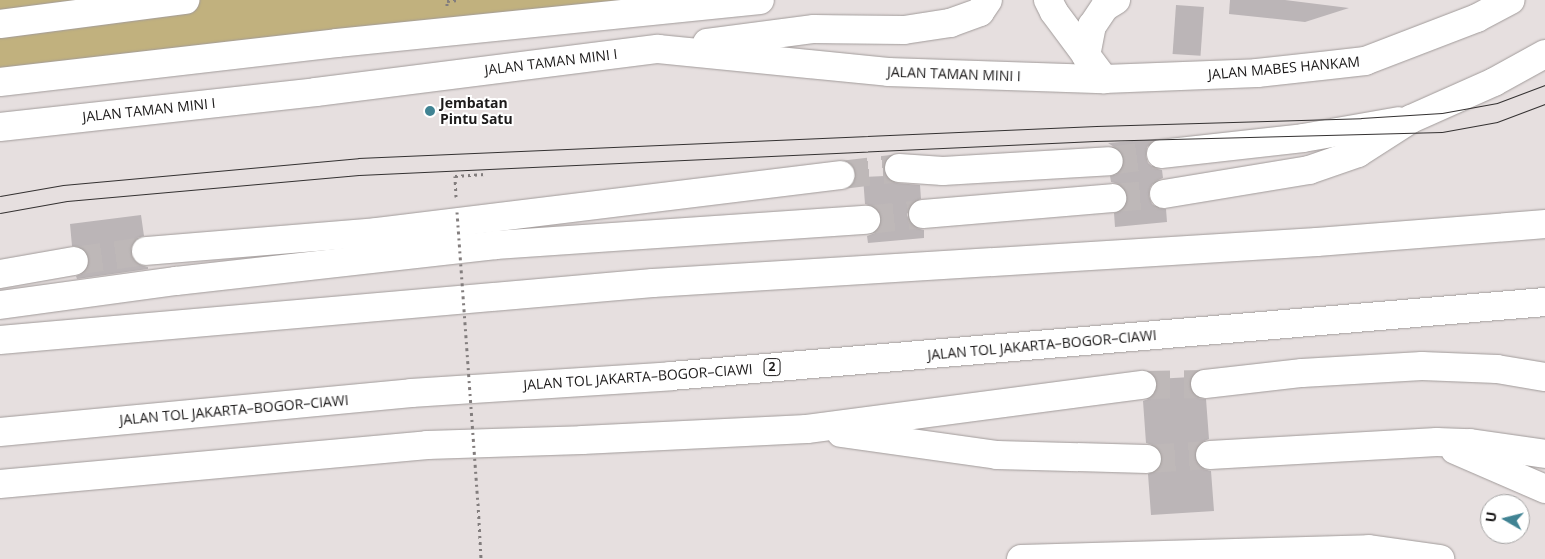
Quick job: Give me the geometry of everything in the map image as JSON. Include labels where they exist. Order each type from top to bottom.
[{"type":"main road","points":[[0,24],[185,0]]},
{"type":"main road","points":[[0,82],[356,41],[760,0]]},
{"type":"main road","points":[[658,49],[814,29],[904,30],[950,23],[980,12],[988,0]]},
{"type":"main road","points":[[1048,0],[1054,12],[1104,79]]},
{"type":"main road","points":[[1086,56],[1092,26],[1105,6],[1116,0]]},
{"type":"main road","name":"JALAN MABES HANKAM","points":[[1104,79],[1257,73],[1365,61],[1477,18],[1512,0]]},
{"type":"main road","name":"JALAN TAMAN MINI I","points":[[0,127],[316,92],[658,49],[888,72],[1104,79]]},
{"type":"main road","points":[[1164,194],[1309,170],[1358,153],[1411,119],[1494,82],[1545,54]]},
{"type":"main road","points":[[1161,154],[1303,138],[1411,119]]},
{"type":"main road","points":[[899,168],[943,171],[1109,161]]},
{"type":"main road","points":[[146,250],[377,232],[841,175]]},
{"type":"main road","points":[[923,214],[1112,198]]},
{"type":"main road","points":[[0,305],[176,281],[495,245],[866,220]]},
{"type":"main road","points":[[0,340],[653,283],[1318,242],[1545,224]]},
{"type":"main road","points":[[0,274],[74,261]]},
{"type":"main road","name":"JALAN TOL JAKARTA–BOGOR–CIAWI","points":[[0,432],[411,393],[671,376],[1545,302]]},
{"type":"main road","points":[[1205,384],[1302,373],[1422,366],[1497,369],[1545,377]]},
{"type":"main road","points":[[0,484],[427,444],[582,440],[807,429],[1142,385]]},
{"type":"main road","points":[[807,429],[997,455],[1147,459]]},
{"type":"main road","points":[[1210,455],[1438,442],[1470,443],[1545,454]]},
{"type":"main road","points":[[1438,442],[1545,489]]},
{"type":"main road","points":[[1021,559],[1368,554],[1440,559]]},
{"type":"path","points":[[455,176],[485,174]]},
{"type":"path","points":[[457,212],[481,559]]},
{"type":"shaded area","points":[[0,0],[645,0],[0,78]]},
{"type":"building","points":[[1230,0],[1285,0],[1349,8],[1305,22],[1229,14]]},
{"type":"building","points":[[1176,5],[1204,7],[1201,56],[1173,54]]},
{"type":"building","points":[[1157,139],[1147,147],[1146,156],[1148,163],[1154,168],[1162,170],[1163,178],[1154,182],[1150,188],[1149,196],[1152,204],[1158,208],[1166,209],[1167,222],[1115,227],[1114,213],[1126,205],[1127,196],[1119,184],[1111,182],[1110,176],[1117,174],[1123,168],[1124,160],[1122,152],[1108,143]]},
{"type":"building","points":[[885,176],[890,181],[897,183],[920,185],[921,199],[909,207],[907,215],[910,223],[916,228],[924,230],[924,238],[868,243],[867,236],[875,233],[882,219],[879,211],[865,204],[863,177]]},
{"type":"building","points":[[141,215],[144,236],[137,238],[132,244],[131,253],[133,260],[140,265],[148,267],[148,269],[77,279],[76,276],[84,273],[88,267],[89,259],[86,251],[80,247],[72,246],[70,224]]},
{"type":"building","points":[[1191,377],[1189,385],[1192,393],[1198,398],[1206,399],[1209,439],[1202,442],[1196,448],[1194,456],[1197,463],[1203,469],[1211,471],[1214,511],[1151,515],[1148,474],[1160,468],[1163,459],[1156,446],[1146,443],[1143,401],[1151,398],[1156,391],[1156,379]]},
{"type":"tunnel","points":[[1109,161],[1161,154]]},
{"type":"tunnel","points":[[841,175],[899,168]]},
{"type":"tunnel","points":[[1112,198],[1164,194]]},
{"type":"tunnel","points":[[866,220],[923,214]]},
{"type":"tunnel","points":[[74,261],[146,251]]},
{"type":"tunnel","points":[[1142,385],[1205,384]]},
{"type":"tunnel","points":[[1147,459],[1210,455]]},
{"type":"tram line","points":[[0,196],[63,185],[358,158],[1096,126],[1361,118],[1442,113],[1497,103],[1545,85]]},
{"type":"tram line","points":[[0,213],[67,201],[359,175],[1095,141],[1442,132],[1497,122],[1545,104]]},
{"type":"place","name":"Jembatan Pintu Satu","points":[[430,111]]}]
